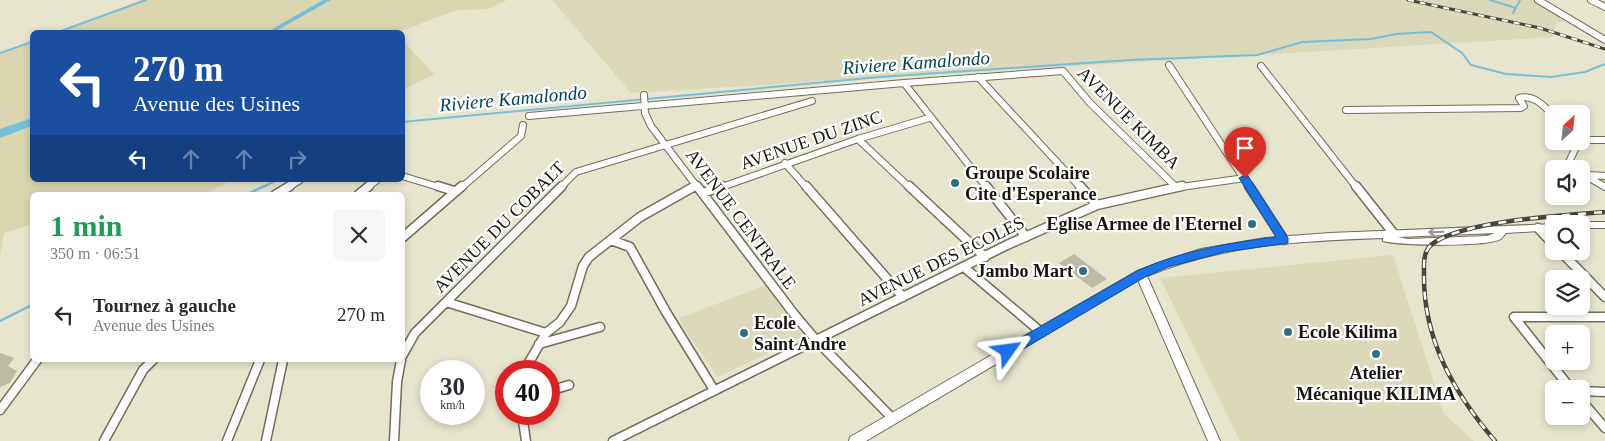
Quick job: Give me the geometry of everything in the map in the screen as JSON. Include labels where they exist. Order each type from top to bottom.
[{"type":"street","points":[[1538,0],[1605,40]]},
{"type":"street","points":[[1591,0],[1605,7]]},
{"type":"street","points":[[1169,64],[1284,240]]},
{"type":"street","points":[[1260,66],[1394,234]]},
{"type":"street","name":"AVENUE KIMBA","points":[[978,78],[1060,70],[1090,104],[1176,187]]},
{"type":"street","points":[[529,116],[978,78],[1097,205]]},
{"type":"street","points":[[904,84],[929,118],[1026,237]]},
{"type":"street","points":[[644,95],[644,107]]},
{"type":"street","points":[[1346,110],[1521,108],[1524,106],[1519,98],[1524,96],[1533,98],[1545,108]]},
{"type":"street","name":"AVENUE DU COBALT","points":[[405,351],[415,333],[572,174],[665,144],[812,101]]},
{"type":"street","name":"AVENUE CENTRALE","points":[[644,107],[651,126],[816,340],[893,420]]},
{"type":"street","name":"AVENUE DU ZINC","points":[[703,193],[784,163],[929,118]]},
{"type":"street","points":[[405,235],[454,191],[521,136],[523,125]]},
{"type":"street","points":[[858,139],[985,257]]},
{"type":"street","points":[[1590,140],[1605,140]]},
{"type":"street","points":[[784,163],[903,297]]},
{"type":"street","points":[[1590,175],[1605,176]]},
{"type":"street","points":[[405,177],[454,191]]},
{"type":"street","name":"AVENUE DES ECOLES","points":[[613,441],[1026,237],[1097,205],[1176,187],[1245,178]]},
{"type":"street","points":[[1590,178],[1605,187]]},
{"type":"street","points":[[280,192],[297,182]]},
{"type":"street","points":[[362,192],[374,182]]},
{"type":"street","points":[[530,360],[546,333],[560,322],[571,306],[586,262],[650,208],[670,196],[696,186]]},
{"type":"street","points":[[1590,226],[1605,225]]},
{"type":"street","points":[[1538,228],[1545,235]]},
{"type":"street","points":[[854,441],[1141,274],[1164,264],[1224,248],[1284,240],[1545,228]]},
{"type":"street","points":[[1368,235],[1408,242],[1430,242],[1487,239],[1498,236],[1502,230]]},
{"type":"street","points":[[611,240],[630,247],[666,312],[714,390]]},
{"type":"street","points":[[1569,260],[1605,296]]},
{"type":"street","points":[[964,268],[1041,332]]},
{"type":"street","points":[[1141,274],[1214,441]]},
{"type":"street","points":[[446,302],[546,333]]},
{"type":"street","points":[[1564,380],[1514,318],[1516,316],[1605,317]]},
{"type":"street","points":[[539,344],[600,327]]},
{"type":"street","points":[[0,410],[36,362]]},
{"type":"street","points":[[104,441],[143,370],[151,362]]},
{"type":"street","points":[[227,441],[259,362]]},
{"type":"street","points":[[266,441],[283,362]]},
{"type":"street","points":[[394,441],[397,382],[402,362]]},
{"type":"street","points":[[560,388],[569,385]]},
{"type":"street","points":[[1590,392],[1605,392]]},
{"type":"street","points":[[1590,410],[1605,428]]},
{"type":"street","points":[[524,425],[526,441]]},
{"type":"shaded area","points":[[140,0],[507,0],[488,9],[456,10],[404,30],[62,30],[111,14]]},
{"type":"shaded area","points":[[552,0],[1535,0],[1566,22],[1556,23],[1553,37],[631,93]]},
{"type":"shaded area","points":[[30,42],[30,182],[227,182],[209,192],[30,192],[30,225],[4,233],[0,257],[0,52]]},
{"type":"shaded area","points":[[405,43],[434,74],[405,89]]},
{"type":"shaded area","points":[[1393,255],[1444,414],[1474,441],[1240,441],[1160,278]]},
{"type":"shaded area","name":"Ecole Saint Andre","points":[[765,285],[804,336],[718,377],[684,329],[680,318]]},
{"type":"building","name":"Jambo Mart","points":[[1074,254],[1107,279],[1092,288],[1059,263]]},
{"type":"building","points":[[0,353],[14,358],[8,366],[17,371],[10,383],[0,387]]},
{"type":"waterway","points":[[64,30],[146,0]]},
{"type":"waterway","points":[[274,30],[328,0]]},
{"type":"waterway","points":[[1490,0],[1516,8]]},
{"type":"waterway","points":[[1516,8],[1520,0]]},
{"type":"waterway","points":[[1513,13],[1516,8]]},
{"type":"waterway","name":"Riviere Kamalondo","points":[[405,122],[880,77],[1130,60],[1257,55],[1302,42],[1371,39],[1396,34],[1431,32],[1462,53],[1471,65],[1506,74],[1551,77],[1585,72],[1605,64]]},
{"type":"waterway","points":[[0,53],[30,43]]},
{"type":"waterway","points":[[0,134],[30,123]]},
{"type":"waterway","name":"Riviere Kamalondo","points":[[261,188],[273,182]]},
{"type":"waterway","name":"Riviere Kamalondo","points":[[252,192],[264,186]]},
{"type":"waterway","name":"Riviere Kamalondo","points":[[0,321],[30,306]]},
{"type":"railway","points":[[1408,0],[1540,28],[1605,49]]},
{"type":"railway","points":[[1495,441],[1466,404],[1454,384],[1435,343],[1425,298],[1424,259],[1428,248],[1445,237],[1488,225],[1540,217],[1605,212]]},
{"type":"place","name":"Groupe Scolaire Cite d'Esperance","points":[[955,183]]},
{"type":"place","name":"Eglise Armee de l'Eternel","points":[[1252,224]]},
{"type":"place","name":"Jambo Mart","points":[[1083,271]]},
{"type":"place","name":"Ecole Kilima","points":[[1288,332]]},
{"type":"place","name":"Ecole Saint Andre","points":[[744,333]]},
{"type":"place","name":"Atelier Mécanique KILIMA","points":[[1376,354]]},
{"type":"route","points":[[1008,351],[1141,274],[1164,264],[1224,248],[1284,240],[1245,178]]}]
